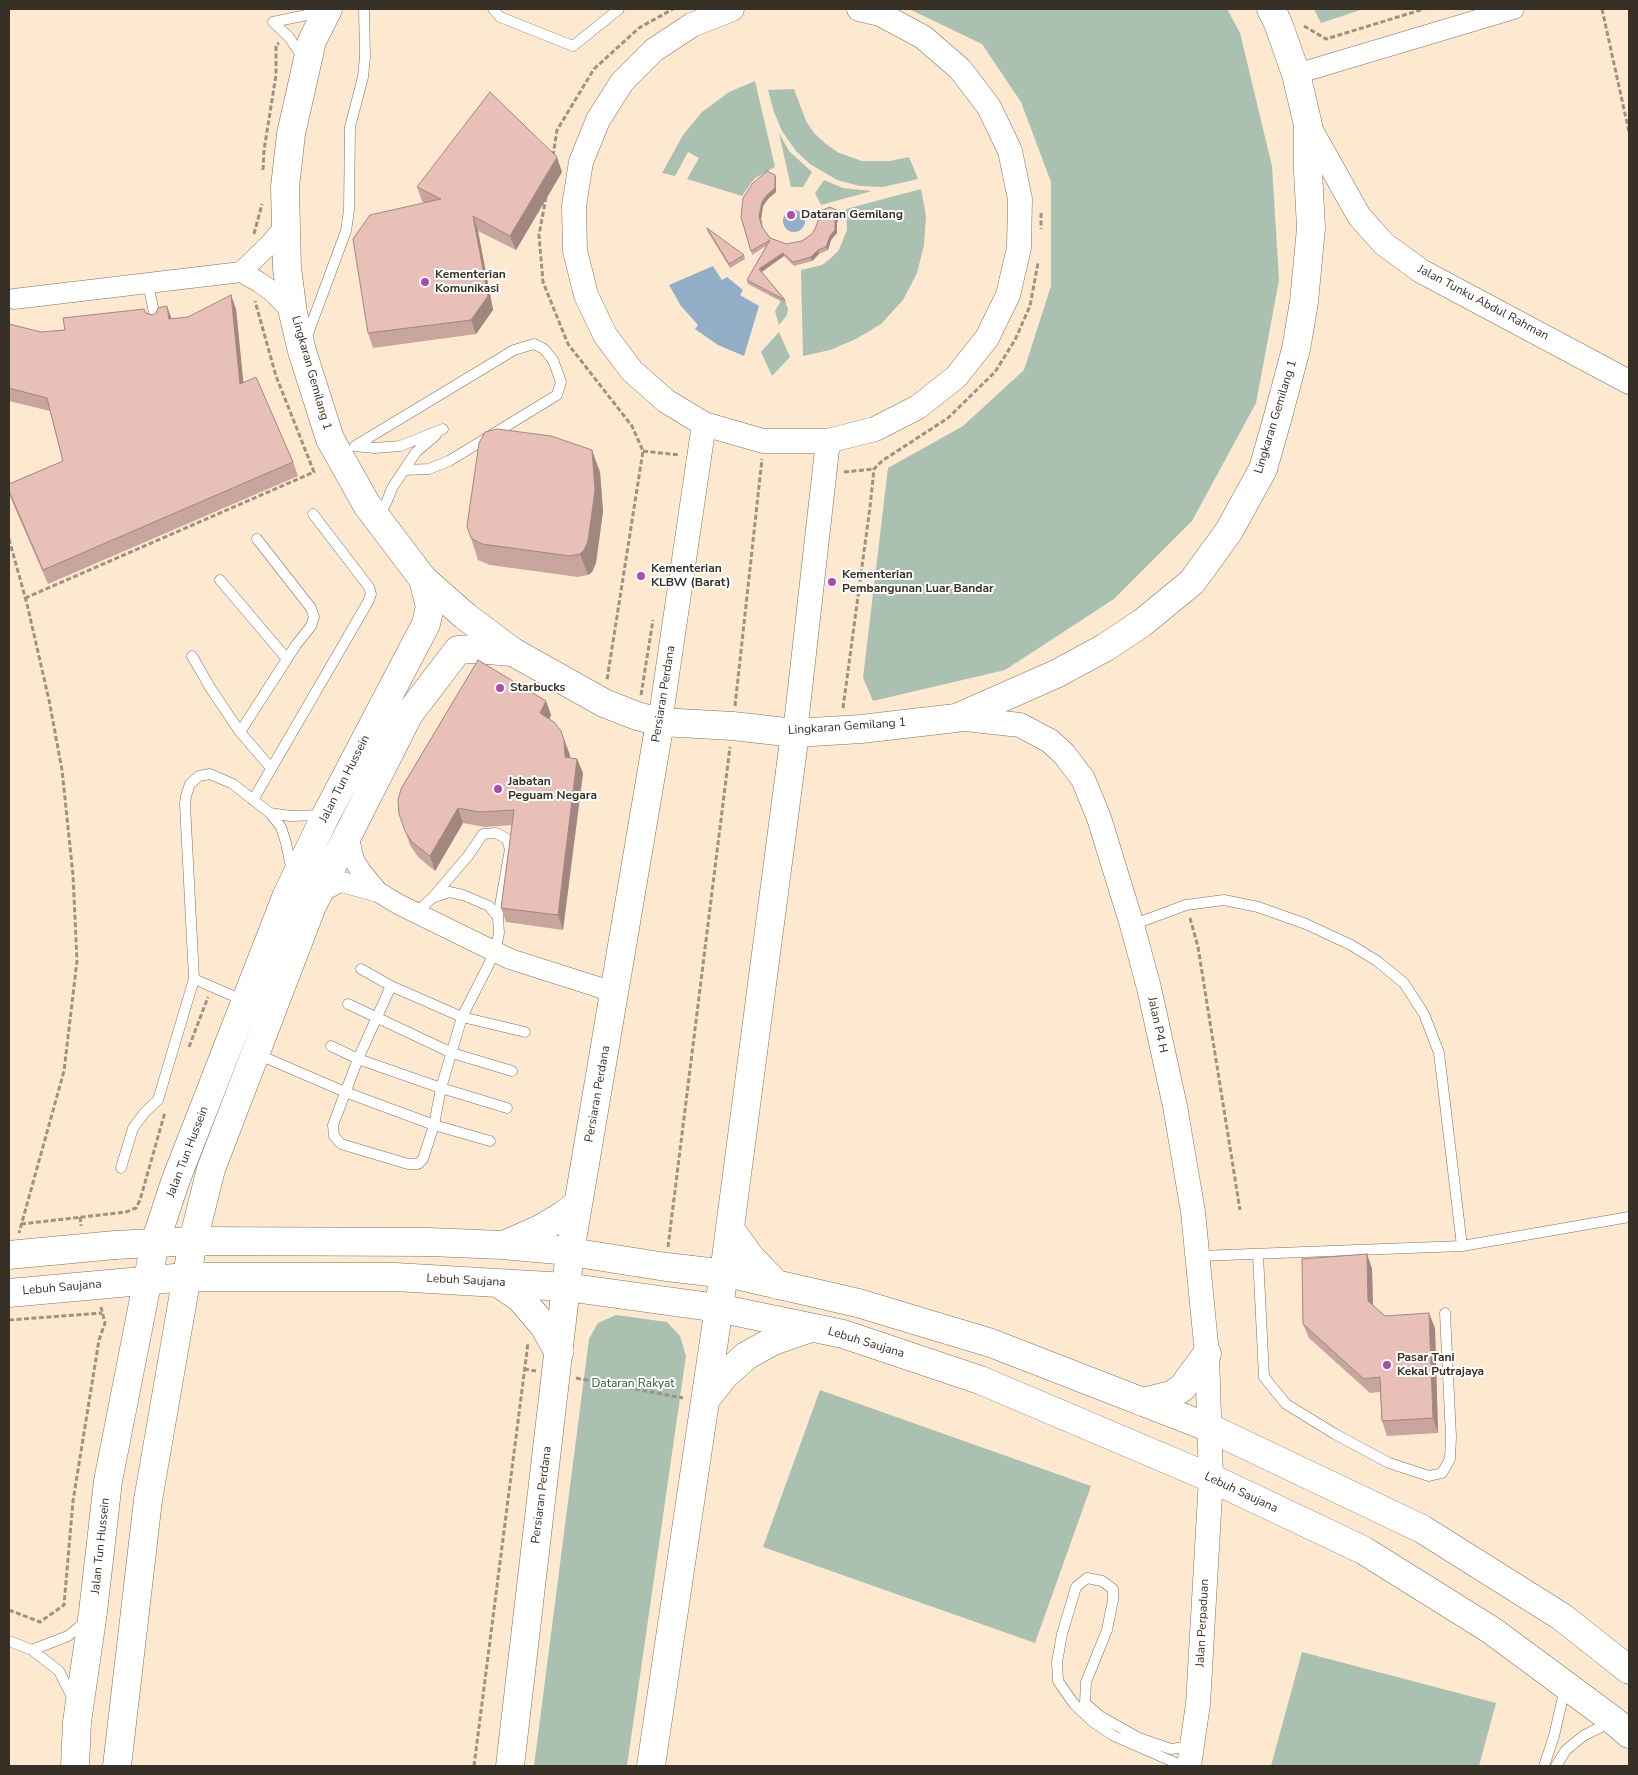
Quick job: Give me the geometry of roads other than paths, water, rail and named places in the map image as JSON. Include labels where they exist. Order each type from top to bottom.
[{"type":"main road","name":"Lingkaran Gemilang 1","points":[[327,10],[312,41],[291,134],[285,187],[286,268],[293,313],[302,352],[367,505],[423,578],[465,616],[513,652],[604,703],[637,716],[660,722],[733,726],[795,733],[861,729],[956,718],[1056,674],[1142,623],[1192,582],[1229,531],[1263,468],[1296,349],[1304,302],[1311,228],[1308,125],[1296,74],[1278,23],[1271,9]]},
{"type":"main road","name":"Jalan Tun Hussein","points":[[117,1766],[148,1500],[186,1277],[211,1169],[312,906],[306,888],[326,815],[426,624],[430,607],[423,578]]},
{"type":"main road","name":"Jalan Tun Hussein","points":[[75,1766],[77,1722],[93,1612],[108,1481],[155,1243],[175,1182],[287,895],[306,888],[348,834],[409,714],[458,650],[474,649],[513,652]]},
{"type":"main road","name":"Persiaran Perdana","points":[[510,1766],[570,1252],[660,722]]},
{"type":"main road","points":[[651,1766],[724,1273],[795,733]]},
{"type":"main road","points":[[503,1245],[540,1229],[578,1204]]},
{"type":"main road","points":[[730,1229],[751,1258],[777,1285]]},
{"type":"main road","points":[[14,1244],[115,1245],[193,1241],[429,1242],[503,1245],[724,1273],[858,1303],[991,1343],[1210,1428],[1422,1529],[1562,1617],[1629,1670]]},
{"type":"main road","name":"Lebuh Saujana","points":[[9,1293],[106,1295],[149,1279],[186,1277],[396,1277],[498,1282],[566,1287],[718,1308],[843,1334],[980,1380],[1211,1478],[1363,1550],[1491,1630],[1622,1727]]},
{"type":"main road","points":[[498,1282],[520,1298],[544,1326],[557,1364]]},
{"type":"main road","points":[[705,1400],[725,1375],[746,1356],[773,1341],[812,1328]]},
{"type":"main road","points":[[1142,1402],[1171,1395],[1182,1388],[1207,1354]]},
{"type":"street","points":[[732,9],[692,25],[654,50],[622,82],[598,120],[581,162],[574,206],[575,251],[586,295],[605,336],[632,371],[666,401],[704,424],[764,441],[828,441],[875,429],[918,407],[956,377],[987,338],[1008,295],[1019,248],[1020,199],[1010,151],[990,107],[960,69],[923,37],[873,11]]},
{"type":"street","points":[[1296,74],[1514,9]]},
{"type":"street","name":"Jalan Tunku Abdul Rahman","points":[[1308,125],[1359,216],[1384,244],[1421,271],[1629,382]]},
{"type":"street","points":[[241,272],[270,244],[285,226]]},
{"type":"street","points":[[14,298],[241,272],[273,292],[293,313]]},
{"type":"street","name":"Persiaran Perdana","points":[[660,722],[704,424]]},
{"type":"street","points":[[795,733],[828,441]]},
{"type":"street","name":"Jalan P4 H","points":[[956,718],[1020,726],[1050,741],[1064,754],[1083,779],[1099,818],[1149,988],[1175,1106],[1199,1256],[1207,1354],[1210,1428]]},
{"type":"street","points":[[348,834],[357,865],[378,892]]},
{"type":"street","points":[[306,888],[342,882],[378,892],[416,913],[510,959],[615,994]]},
{"type":"street","name":"Jalan Perpaduan","points":[[1190,1756],[1198,1704],[1211,1478],[1210,1428]]},
{"type":"lane","points":[[302,352],[346,231],[349,210],[350,127],[363,77],[365,57],[364,9]]},
{"type":"lane","points":[[493,9],[500,17],[573,46],[618,9]]},
{"type":"lane","points":[[307,63],[289,37],[273,22],[327,10]]},
{"type":"lane","points":[[148,284],[156,322]]},
{"type":"lane","points":[[342,443],[514,350],[534,344],[544,349],[553,360],[561,382],[557,395],[450,460],[429,469],[404,470]]},
{"type":"lane","points":[[342,443],[376,448],[400,446],[443,430],[416,452],[392,488],[378,519]]},
{"type":"lane","points":[[252,800],[372,594],[369,586],[312,514]]},
{"type":"lane","points":[[240,732],[296,644],[311,626],[314,617],[311,608],[257,539]]},
{"type":"lane","points":[[220,580],[287,659]]},
{"type":"lane","points":[[192,656],[211,689],[240,732],[272,768]]},
{"type":"lane","points":[[121,1168],[133,1128],[145,1112],[158,1100],[194,979],[185,804],[190,784],[199,776],[210,774],[233,784],[270,813],[281,827],[306,888]]},
{"type":"lane","points":[[270,813],[290,816],[326,815]]},
{"type":"lane","points":[[391,986],[345,1092],[333,1125],[334,1136],[341,1144],[408,1164],[418,1164],[423,1159],[434,1126],[441,1088],[462,1018],[495,952],[499,933],[498,917],[510,849],[507,839],[496,832],[483,834],[468,856],[432,898],[416,913]]},
{"type":"lane","points":[[432,898],[450,892],[463,895],[489,906],[498,917]]},
{"type":"lane","points":[[1132,925],[1186,905],[1224,900],[1258,907],[1294,920],[1350,945],[1377,961],[1404,983],[1424,1014],[1439,1053],[1462,1246]]},
{"type":"lane","points":[[361,969],[391,986],[462,1018],[525,1032]]},
{"type":"lane","points":[[194,979],[246,1002]]},
{"type":"lane","points":[[348,1004],[452,1053],[512,1071]]},
{"type":"lane","points":[[331,1046],[358,1059],[441,1088],[507,1108]]},
{"type":"lane","points":[[256,1054],[345,1092],[434,1126],[490,1141]]},
{"type":"lane","points":[[1199,1256],[1462,1246],[1629,1217]]},
{"type":"lane","points":[[1258,1255],[1264,1377],[1286,1404],[1335,1434],[1389,1463],[1429,1476],[1442,1473],[1450,1459],[1452,1437],[1444,1313]]},
{"type":"lane","points":[[1178,1766],[1176,1763],[1114,1736],[1093,1722],[1074,1704],[1058,1681],[1057,1662],[1062,1634],[1076,1587],[1087,1578],[1102,1581],[1113,1589],[1113,1594],[1107,1630],[1086,1682],[1086,1703],[1100,1716],[1140,1738],[1190,1756]]},
{"type":"lane","points":[[32,1650],[68,1636],[84,1624],[93,1612]]},
{"type":"lane","points":[[9,1641],[32,1650],[60,1671],[74,1700],[77,1722]]},
{"type":"lane","points":[[1544,1766],[1554,1736],[1566,1685]]},
{"type":"lane","points":[[1556,1766],[1566,1750],[1583,1736],[1622,1727]]},
{"type":"water","points":[[794,210],[802,213],[805,221],[802,229],[794,232],[786,229],[783,221],[786,213]]},
{"type":"water","points":[[713,266],[722,280],[727,277],[743,290],[740,295],[759,306],[744,356],[718,345],[695,329],[698,325],[681,306],[669,285]]},
{"type":"place","name":"Dataran Gemilang","points":[[791,215]]},
{"type":"place","name":"Kementerian Komunikasi","points":[[425,282]]},
{"type":"place","name":"Kementerian KLBW (Barat)","points":[[641,576]]},
{"type":"place","name":"Kementerian Pembangunan Luar Bandar","points":[[832,582]]},
{"type":"place","name":"Starbucks","points":[[500,688]]},
{"type":"place","name":"Jabatan Peguam Negara","points":[[498,789]]},
{"type":"place","name":"Pasar Tani Kekal Putrajaya","points":[[1387,1365]]},
{"type":"park label","name":"Dataran Rakyat","points":[[633,1384]]}]
